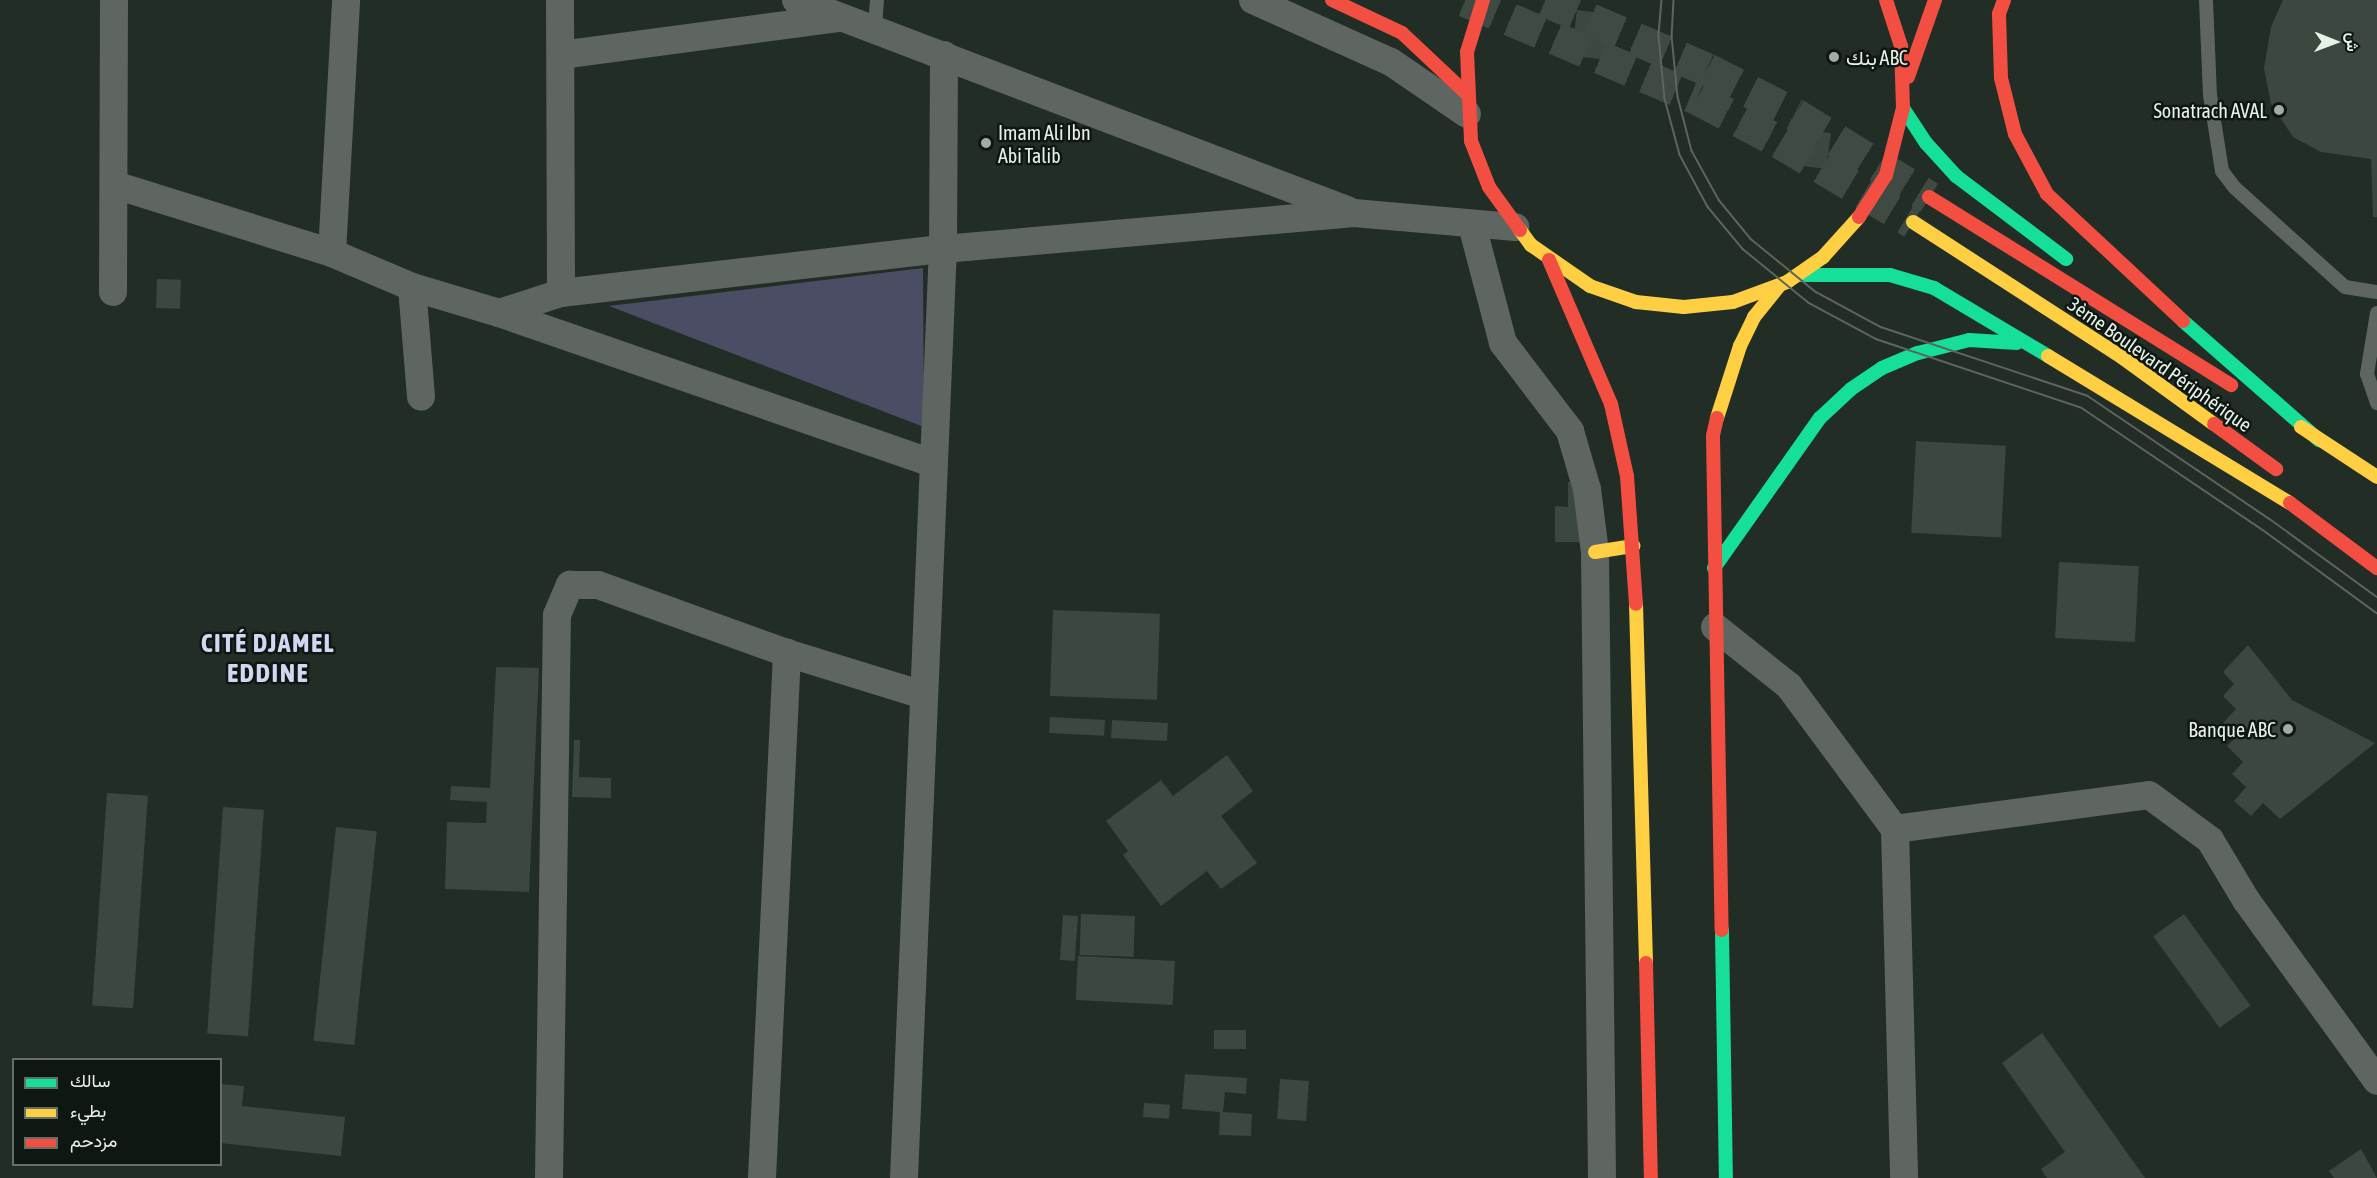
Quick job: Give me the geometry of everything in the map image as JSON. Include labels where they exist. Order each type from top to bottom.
[{"type":"main road","points":[[1332,0],[1402,33],[1467,103]]},
{"type":"main road","points":[[1483,0],[1467,52],[1467,103],[1471,141],[1489,187],[1515,227],[1549,260],[1590,286],[1636,302],[1684,307],[1733,302],[1779,286],[1799,275],[1848,233],[1869,206],[1893,153],[1903,108],[1901,46],[1886,0]]},
{"type":"main road","points":[[1904,87],[1935,0]]},
{"type":"main road","points":[[2004,0],[1999,14],[2001,78],[2015,134],[2047,194],[2119,265],[2319,440]]},
{"type":"main road","points":[[1903,108],[1926,143],[1956,176],[2077,267]]},
{"type":"main road","name":"3ème Boulevard Périphérique","points":[[1929,197],[2319,440],[2373,468]]},
{"type":"main road","name":"3ème Boulevard Périphérique","points":[[1913,222],[2122,358],[2287,478]]},
{"type":"main road","points":[[1549,260],[1611,404],[1628,476],[1634,546],[1651,1178]]},
{"type":"main road","points":[[1799,275],[1890,275],[1934,288],[2022,343],[2269,487],[2377,568]]},
{"type":"main road","points":[[1726,1178],[1713,436],[1722,395],[1754,317],[1779,286]]},
{"type":"main road","points":[[2126,302],[2301,428]]},
{"type":"main road","points":[[1714,568],[1820,418],[1851,389],[1882,368],[1918,353],[1969,340],[2022,343]]},
{"type":"main road","points":[[1595,552],[1634,546]]},
{"type":"street","points":[[113,292],[114,0]]},
{"type":"street","points":[[332,253],[346,0]]},
{"type":"street","points":[[560,0],[561,292]]},
{"type":"street","points":[[796,0],[848,17],[1354,213]]},
{"type":"street","points":[[1253,0],[1391,62],[1467,103]]},
{"type":"street","points":[[561,55],[848,17]]},
{"type":"street","points":[[904,1178],[943,249],[944,55]]},
{"type":"street","points":[[115,185],[332,253],[412,287],[499,313],[933,463]]},
{"type":"street","points":[[499,313],[561,292],[943,249],[1354,213],[1515,227]]},
{"type":"street","points":[[1472,225],[1503,344],[1570,431],[1587,489],[1595,552],[1602,1178]]},
{"type":"street","points":[[412,287],[421,397]]},
{"type":"street","points":[[549,1178],[557,615],[570,585],[598,585],[787,653],[923,695]]},
{"type":"street","points":[[1715,627],[1789,686],[1895,829],[1904,1178]]},
{"type":"street","points":[[762,1178],[787,653]]},
{"type":"street","points":[[1895,829],[2149,795],[2210,840],[2246,900],[2377,1081]]},
{"type":"lane","points":[[875,28],[877,0]]},
{"type":"lane","points":[[2206,0],[2210,95],[2222,171],[2235,188],[2345,287],[2377,292]]},
{"type":"lane","points":[[2377,313],[2367,374],[2377,403]]},
{"type":"shaded area","points":[[923,268],[924,427],[609,306]]},
{"type":"building","points":[[2283,0],[2377,0],[2377,217],[2373,217],[2371,159],[2321,152],[2293,137],[2271,104],[2264,68],[2271,27]]},
{"type":"building","points":[[1577,10],[1619,15],[1613,61],[1571,56]]},
{"type":"building","points":[[1807,130],[1831,133],[1826,169],[1788,164],[1792,132],[1807,134]]},
{"type":"building","points":[[157,279],[181,280],[180,309],[156,308]]},
{"type":"building","points":[[1916,441],[2006,446],[2001,538],[1911,533]]},
{"type":"building","points":[[1568,482],[1588,482],[1587,542],[1555,542],[1555,506],[1568,507]]},
{"type":"building","points":[[2059,562],[2139,566],[2135,642],[2055,638]]},
{"type":"building","points":[[1053,610],[1160,614],[1157,700],[1050,696]]},
{"type":"building","name":"Banque ABC","points":[[2248,645],[2292,700],[2375,743],[2280,819],[2263,803],[2251,816],[2234,801],[2246,787],[2232,774],[2243,762],[2227,746],[2237,736],[2223,723],[2236,709],[2223,696],[2234,684],[2223,672]]},
{"type":"building","points":[[496,667],[539,668],[529,892],[445,889],[447,822],[486,823],[487,802],[450,800],[451,786],[490,788]]},
{"type":"building","points":[[1050,717],[1105,720],[1104,736],[1049,733]]},
{"type":"building","points":[[1112,720],[1168,723],[1167,741],[1111,738]]},
{"type":"building","points":[[574,740],[580,740],[579,777],[611,778],[611,798],[572,797]]},
{"type":"building","points":[[1227,755],[1253,791],[1221,816],[1257,863],[1221,889],[1207,871],[1161,906],[1123,855],[1128,851],[1106,821],[1161,780],[1173,796]]},
{"type":"building","points":[[107,793],[148,796],[133,1008],[92,1005]]},
{"type":"building","points":[[223,807],[264,810],[248,1036],[207,1033]]},
{"type":"building","points":[[336,827],[377,831],[354,1045],[314,1041]]},
{"type":"building","points":[[1081,914],[1135,916],[1134,957],[1080,955]]},
{"type":"building","points":[[2184,914],[2250,1005],[2220,1028],[2153,936]]},
{"type":"building","points":[[1063,915],[1078,916],[1075,961],[1060,960]]},
{"type":"building","points":[[1078,956],[1175,961],[1173,1005],[1076,1000]]},
{"type":"building","points":[[1214,1030],[1246,1030],[1246,1049],[1214,1049]]},
{"type":"building","points":[[2042,1033],[2145,1178],[2047,1178],[2041,1169],[2065,1152],[2002,1063]]},
{"type":"building","points":[[1185,1074],[1247,1078],[1246,1094],[1225,1092],[1223,1112],[1252,1114],[1251,1136],[1219,1135],[1220,1112],[1182,1109]]},
{"type":"building","points":[[1280,1079],[1309,1081],[1306,1121],[1277,1119]]},
{"type":"building","points":[[222,1084],[244,1086],[242,1106],[345,1117],[341,1156],[222,1143]]},
{"type":"building","points":[[1144,1103],[1170,1105],[1169,1119],[1143,1117]]},
{"type":"building","points":[[2361,1149],[2377,1178],[2334,1178],[2329,1171]]},
{"type":"tunnel","points":[[1465,0],[1697,98],[1780,142],[1913,222]]},
{"type":"tunnel","points":[[1545,0],[1707,69],[1795,114],[1929,197]]},
{"type":"tram line","points":[[1662,0],[1659,36],[1665,99],[1680,155],[1708,207],[1743,249],[1809,303],[1876,339],[2082,408],[2263,530],[2377,613]]},
{"type":"tram line","points":[[1674,0],[1672,36],[1678,97],[1692,151],[1719,200],[1751,239],[1816,292],[1881,327],[2088,396],[2270,519],[2377,597]]},
{"type":"traffic: fast","points":[[1903,108],[1926,143],[1956,176],[2066,259]]},
{"type":"traffic: fast","points":[[1799,275],[1890,275],[1934,288],[2048,356]]},
{"type":"traffic: fast","points":[[2183,321],[2319,440]]},
{"type":"traffic: fast","points":[[1714,568],[1820,418],[1851,389],[1882,368],[1918,353],[1969,340],[2017,343]]},
{"type":"traffic: fast","points":[[1722,930],[1726,1178]]},
{"type":"traffic: slow","points":[[1520,230],[1531,245],[1590,286],[1636,302],[1684,307],[1733,302],[1787,282],[1823,257],[1859,217]]},
{"type":"traffic: slow","points":[[1913,222],[2123,358],[2214,424]]},
{"type":"traffic: slow","points":[[1717,418],[1740,346],[1754,317],[1779,286]]},
{"type":"traffic: slow","points":[[2048,356],[2290,503]]},
{"type":"traffic: slow","points":[[2301,427],[2377,477]]},
{"type":"traffic: slow","points":[[1595,552],[1634,546]]},
{"type":"traffic: slow","points":[[1636,604],[1646,963]]},
{"type":"traffic: jam","points":[[1332,0],[1402,33],[1466,93]]},
{"type":"traffic: jam","points":[[1483,0],[1467,52],[1471,141],[1489,187],[1520,230]]},
{"type":"traffic: jam","points":[[1859,217],[1886,175],[1903,108],[1901,46],[1886,0]]},
{"type":"traffic: jam","points":[[1908,77],[1935,0]]},
{"type":"traffic: jam","points":[[2004,0],[1999,14],[2001,78],[2015,134],[2047,194],[2183,321]]},
{"type":"traffic: jam","points":[[1929,197],[2231,385]]},
{"type":"traffic: jam","points":[[1549,260],[1611,404],[1627,476],[1636,604]]},
{"type":"traffic: jam","points":[[1717,418],[1713,436],[1722,930]]},
{"type":"traffic: jam","points":[[2214,424],[2276,469]]},
{"type":"traffic: jam","points":[[2290,503],[2377,568]]},
{"type":"traffic: jam","points":[[1646,963],[1651,1178]]},
{"type":"place","name":"بنك ABC","points":[[1834,57]]},
{"type":"place","name":"Sonatrach AVAL","points":[[2279,110]]},
{"type":"place","name":"Imam Ali Ibn Abi Talib","points":[[986,143]]},
{"type":"place","name":"Banque ABC","points":[[2288,729]]},
{"type":"district","name":"CITÉ DJAMEL EDDINE","points":[[268,659]]}]
